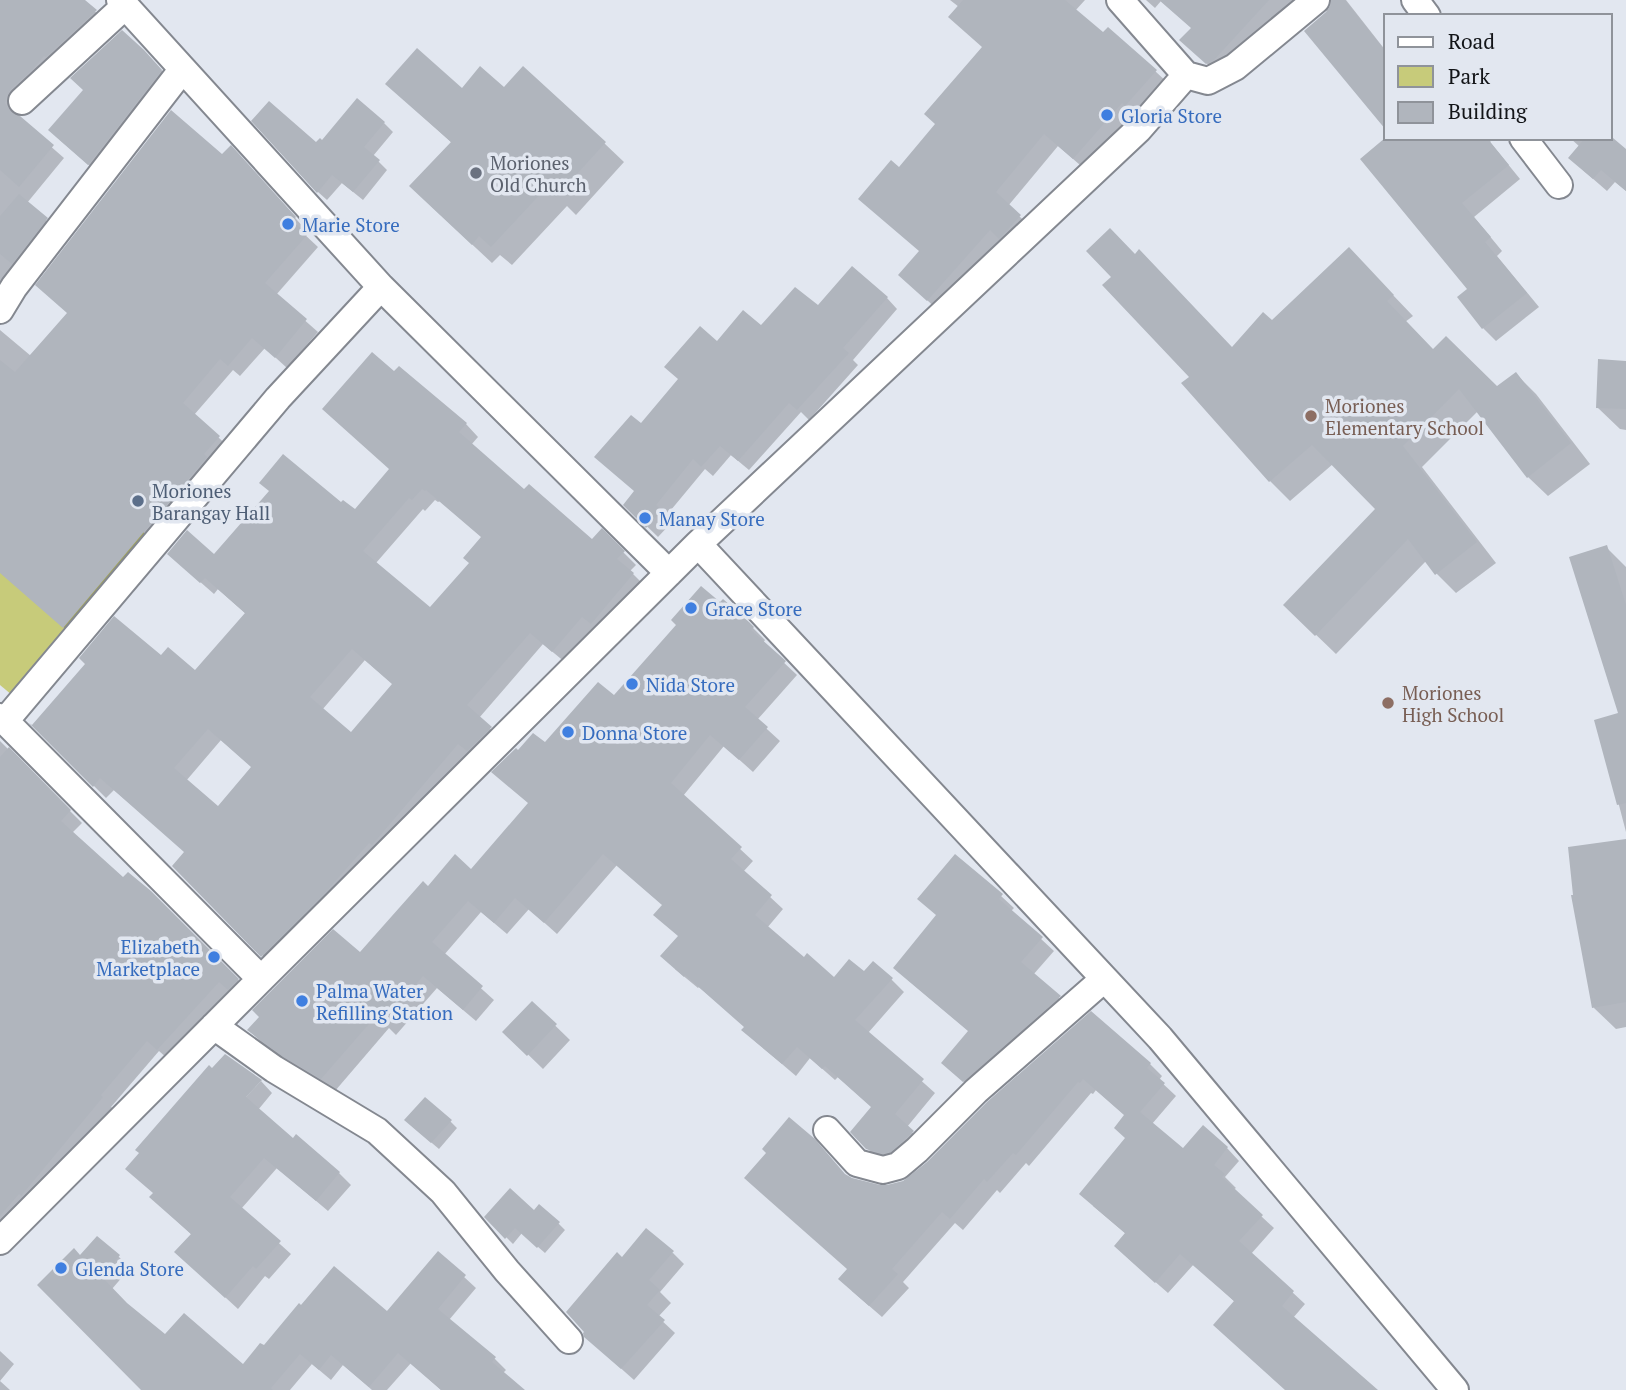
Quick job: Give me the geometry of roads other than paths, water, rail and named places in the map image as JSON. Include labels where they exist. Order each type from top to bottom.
[{"type":"street","points":[[1120,0],[1186,75],[1208,81],[1235,67],[1316,0]]},
{"type":"street","points":[[22,101],[122,3],[381,288],[669,573]]},
{"type":"street","points":[[0,310],[14,287],[182,70]]},
{"type":"street","points":[[0,1241],[698,544],[1139,129],[1186,75]]},
{"type":"street","points":[[1525,140],[1559,185]]},
{"type":"street","points":[[261,979],[3,719],[278,398],[381,288]]},
{"type":"street","points":[[698,544],[1160,1038],[1455,1390]]},
{"type":"street","points":[[827,1130],[857,1163],[883,1170],[898,1166],[976,1091],[1104,979]]},
{"type":"street","points":[[214,1026],[274,1069],[377,1131],[443,1192],[507,1271],[569,1340]]},
{"type":"place","name":"Gloria Store","points":[[1107,115]]},
{"type":"place","name":"Moriones Old Church","points":[[476,173]]},
{"type":"place","name":"Marie Store","points":[[288,224]]},
{"type":"place","name":"Moriones Elementary School","points":[[1311,416]]},
{"type":"place","name":"Moriones Barangay Hall","points":[[138,501]]},
{"type":"place","name":"Manay Store","points":[[645,518]]},
{"type":"place","name":"Grace Store","points":[[691,608]]},
{"type":"place","name":"Nida Store","points":[[632,684]]},
{"type":"place","name":"Moriones High School","points":[[1388,703]]},
{"type":"place","name":"Donna Store","points":[[568,732]]},
{"type":"place","name":"Elizabeth Marketplace","points":[[214,957]]},
{"type":"place","name":"Palma Water Refilling Station","points":[[302,1001]]},
{"type":"place","name":"Glenda Store","points":[[61,1268]]}]
